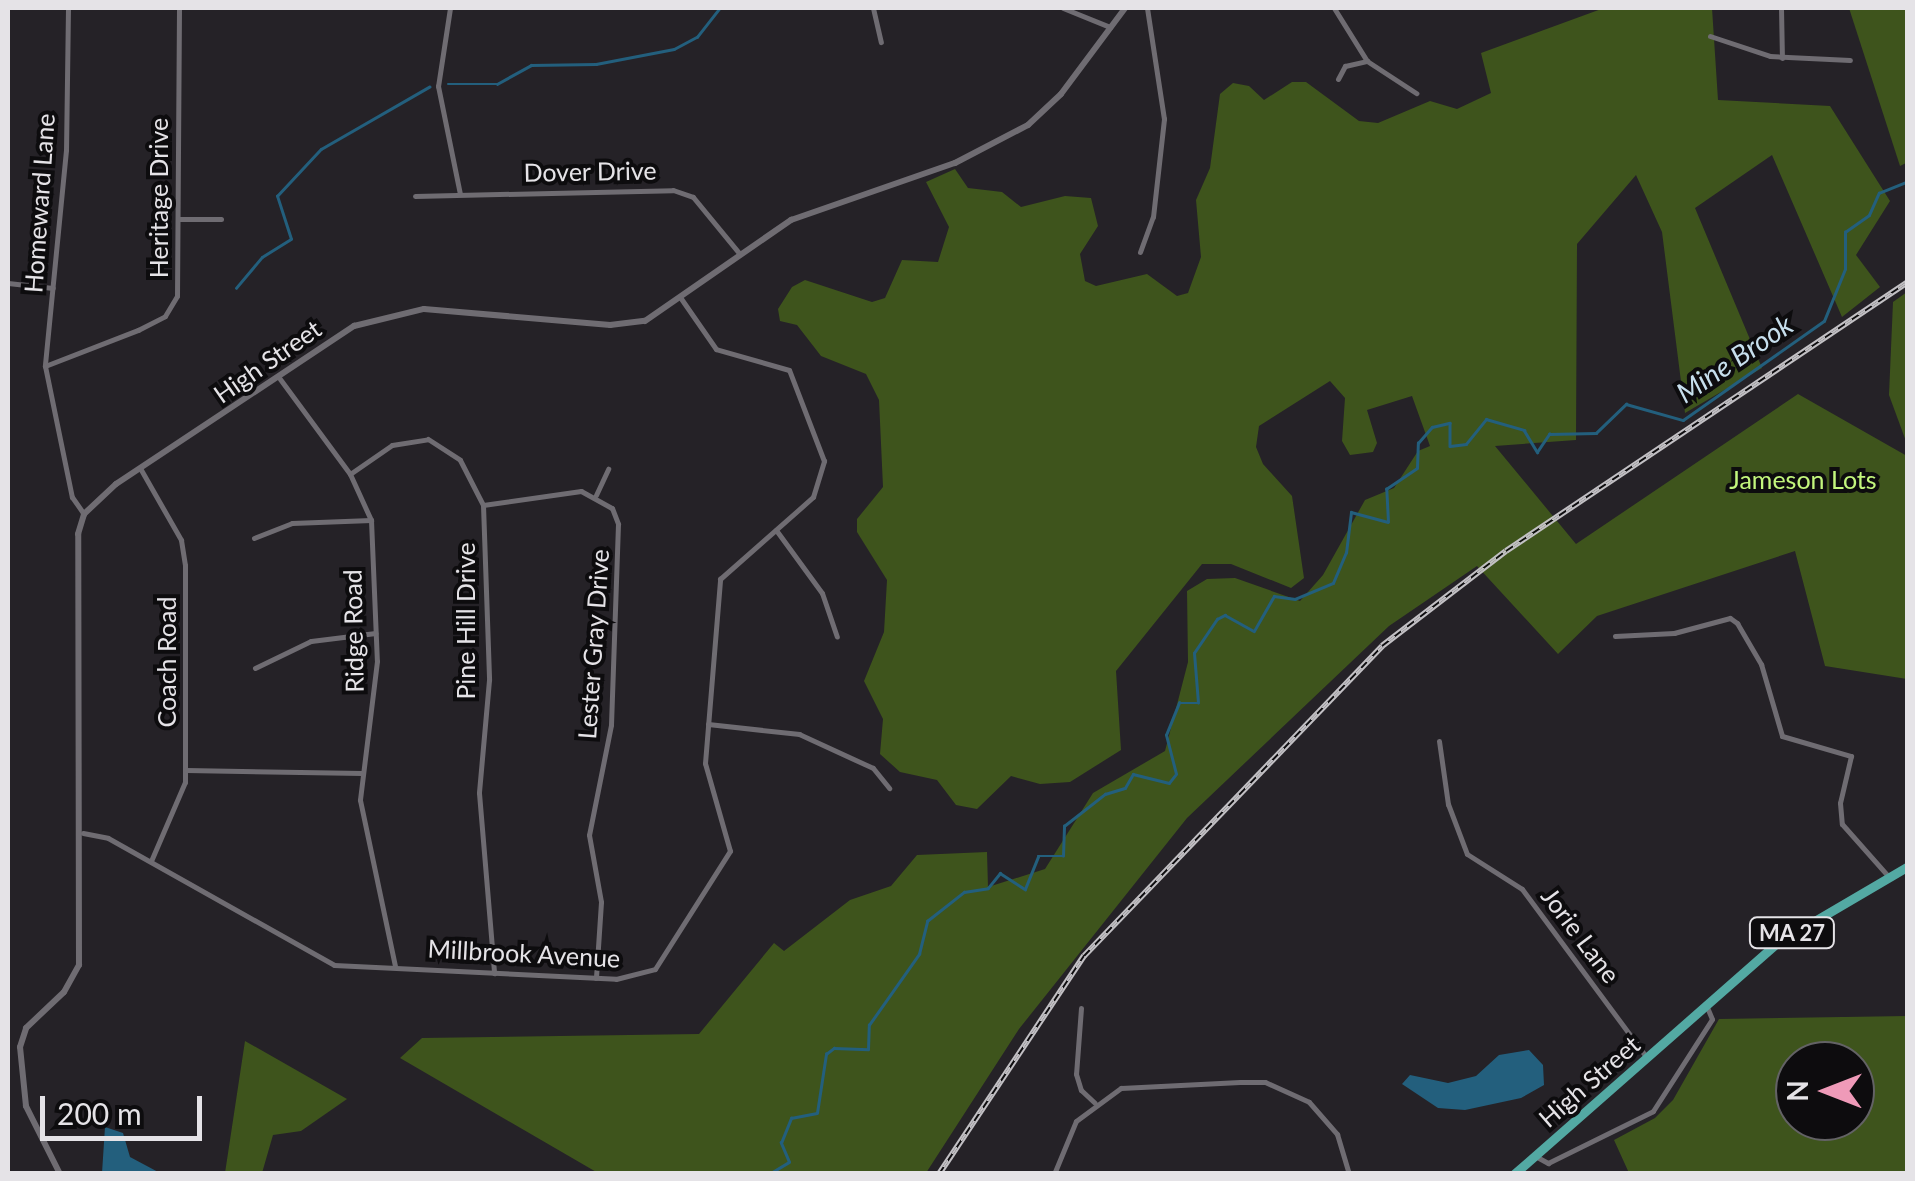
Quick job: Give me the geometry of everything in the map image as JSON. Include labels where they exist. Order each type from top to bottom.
[{"type":"main road","name":"MA 27","points":[[1705,1006],[1777,942],[1900,872]]},
{"type":"main road","name":"High Street","points":[[1514,1174],[1705,1006]]},
{"type":"street","name":"Homeward Lane","points":[[68,8],[66,150],[45,366],[72,498],[84,514]]},
{"type":"street","name":"Heritage Drive","points":[[45,366],[138,330],[170,310],[177,296],[179,8]]},
{"type":"street","points":[[450,8],[438,86],[460,194]]},
{"type":"street","points":[[873,8],[880,42]]},
{"type":"street","points":[[1063,8],[1110,26]]},
{"type":"street","name":"High Street","points":[[84,514],[140,467],[280,380],[317,346],[354,326],[424,309],[631,325],[806,213],[954,164],[1028,125],[1124,8]]},
{"type":"street","points":[[1140,252],[1154,216],[1164,119],[1147,8]]},
{"type":"street","points":[[1334,8],[1367,61],[1416,93]]},
{"type":"street","points":[[1781,8],[1782,58]]},
{"type":"street","points":[[1710,36],[1782,58],[1850,60]]},
{"type":"street","points":[[1338,79],[1345,66],[1367,61]]},
{"type":"street","name":"Dover Drive","points":[[415,196],[674,190],[692,198],[739,253]]},
{"type":"street","points":[[178,219],[221,219]]},
{"type":"street","points":[[8,284],[53,288]]},
{"type":"street","name":"Millbrook Avenue","points":[[82,833],[108,838],[334,966],[596,978],[639,978],[655,969],[727,862],[730,831],[706,779],[720,579],[813,497],[822,473],[822,449],[797,382],[780,364],[716,349],[680,297]]},
{"type":"street","name":"Ridge Road","points":[[280,380],[350,474],[371,520],[376,633],[362,773],[365,842],[396,966]]},
{"type":"street","name":"Pine Hill Drive","points":[[350,474],[392,445],[428,439],[460,460],[482,506],[489,680],[479,793],[494,973]]},
{"type":"street","name":"Coach Road","points":[[140,467],[184,552],[186,770],[151,861]]},
{"type":"street","points":[[482,506],[569,492],[596,495],[608,469]]},
{"type":"street","name":"Lester Gray Drive","points":[[596,495],[612,508],[621,537],[611,725],[589,836],[601,902],[596,978]]},
{"type":"street","points":[[60,1174],[26,1106],[20,1044],[26,1028],[64,992],[79,964],[82,833],[78,534],[84,514]]},
{"type":"street","points":[[254,538],[292,523],[371,520]]},
{"type":"street","points":[[776,530],[822,592],[837,637]]},
{"type":"street","points":[[1614,636],[1674,633],[1730,618],[1737,623],[1761,664],[1782,736],[1851,756],[1840,803],[1842,824],[1900,872]]},
{"type":"street","points":[[255,668],[312,641],[376,633]]},
{"type":"street","points":[[708,724],[800,734],[872,768],[889,788]]},
{"type":"street","name":"Jorie Lane","points":[[1439,741],[1448,804],[1467,854],[1522,889],[1647,1058]]},
{"type":"street","points":[[186,770],[362,773]]},
{"type":"street","points":[[1534,1154],[1548,1163],[1653,1111],[1712,1019],[1705,1006]]},
{"type":"street","points":[[1081,1008],[1076,1074],[1081,1090],[1095,1103]]},
{"type":"street","points":[[1054,1174],[1069,1132],[1095,1103],[1133,1084],[1266,1082],[1320,1112],[1342,1145],[1349,1174]]},
{"type":"green space","points":[[1604,8],[1712,8],[1718,100],[1830,106],[1890,201],[1856,255],[1880,287],[1842,317],[1772,155],[1695,208],[1762,368],[1685,413],[1662,232],[1636,175],[1577,244],[1576,440],[1495,446],[1576,544],[1798,394],[1907,456],[1907,679],[1825,666],[1795,551],[1597,616],[1558,654],[1477,566],[1389,626],[1187,818],[1019,1029],[926,1173],[598,1173],[400,1058],[422,1038],[699,1034],[774,943],[784,951],[850,900],[891,886],[917,855],[987,852],[988,887],[1045,869],[1093,793],[1165,751],[1188,662],[1187,591],[1207,579],[1235,578],[1300,601],[1323,575],[1365,500],[1394,488],[1418,451],[1430,446],[1412,396],[1367,410],[1377,443],[1373,452],[1350,455],[1342,441],[1345,398],[1330,381],[1259,426],[1256,447],[1263,464],[1292,496],[1304,578],[1291,588],[1231,564],[1202,564],[1116,671],[1121,750],[1070,782],[1040,784],[1011,776],[977,809],[956,805],[937,780],[900,772],[880,754],[883,719],[864,681],[884,632],[887,580],[857,532],[857,519],[883,487],[879,400],[866,374],[821,356],[797,325],[780,321],[778,309],[792,287],[805,280],[872,302],[885,298],[902,260],[938,262],[949,227],[926,182],[955,169],[968,188],[1002,192],[1021,207],[1065,196],[1091,198],[1098,226],[1080,254],[1085,281],[1096,286],[1147,274],[1177,296],[1188,293],[1201,257],[1196,200],[1210,168],[1220,94],[1233,83],[1249,86],[1264,100],[1292,82],[1306,82],[1359,121],[1378,123],[1430,101],[1457,109],[1491,93],[1481,53]]},
{"type":"green space","points":[[1849,8],[1907,8],[1908,162],[1900,166]]},
{"type":"green space","name":"Jameson Lots","points":[[1907,292],[1907,444],[1889,395],[1893,302]]},
{"type":"green space","points":[[1907,1016],[1907,1173],[1629,1173],[1614,1140],[1655,1118],[1673,1100],[1719,1019]]},
{"type":"green space","points":[[245,1041],[347,1099],[301,1131],[273,1135],[262,1173],[225,1173]]},
{"type":"water","points":[[1529,1050],[1543,1065],[1544,1085],[1521,1098],[1465,1110],[1438,1108],[1402,1084],[1410,1075],[1448,1083],[1476,1076],[1499,1055]]},
{"type":"water","points":[[105,1127],[123,1133],[130,1157],[160,1173],[102,1173]]},
{"type":"waterway","points":[[448,84],[497,84],[531,65],[596,64],[674,49],[697,37],[720,8]]},
{"type":"waterway","points":[[236,288],[262,257],[291,239],[277,196],[321,149],[429,87]]},
{"type":"waterway","name":"Mine Brook","points":[[769,1174],[789,1162],[781,1143],[791,1118],[817,1113],[826,1054],[834,1048],[868,1049],[869,1025],[919,954],[927,921],[964,892],[988,888],[1000,873],[1025,889],[1038,856],[1063,856],[1064,826],[1105,794],[1125,788],[1133,774],[1169,783],[1176,774],[1166,735],[1179,703],[1198,703],[1194,653],[1217,619],[1225,615],[1254,631],[1274,596],[1295,599],[1333,583],[1346,553],[1351,512],[1388,522],[1386,489],[1417,468],[1418,443],[1432,427],[1450,423],[1450,446],[1466,444],[1486,419],[1524,430],[1537,452],[1549,434],[1596,433],[1626,404],[1683,420],[1824,321],[1845,269],[1845,232],[1869,215],[1879,193],[1908,181]]},
{"type":"railway","points":[[939,1174],[1084,956],[1382,646],[1506,551],[1908,282]]}]
